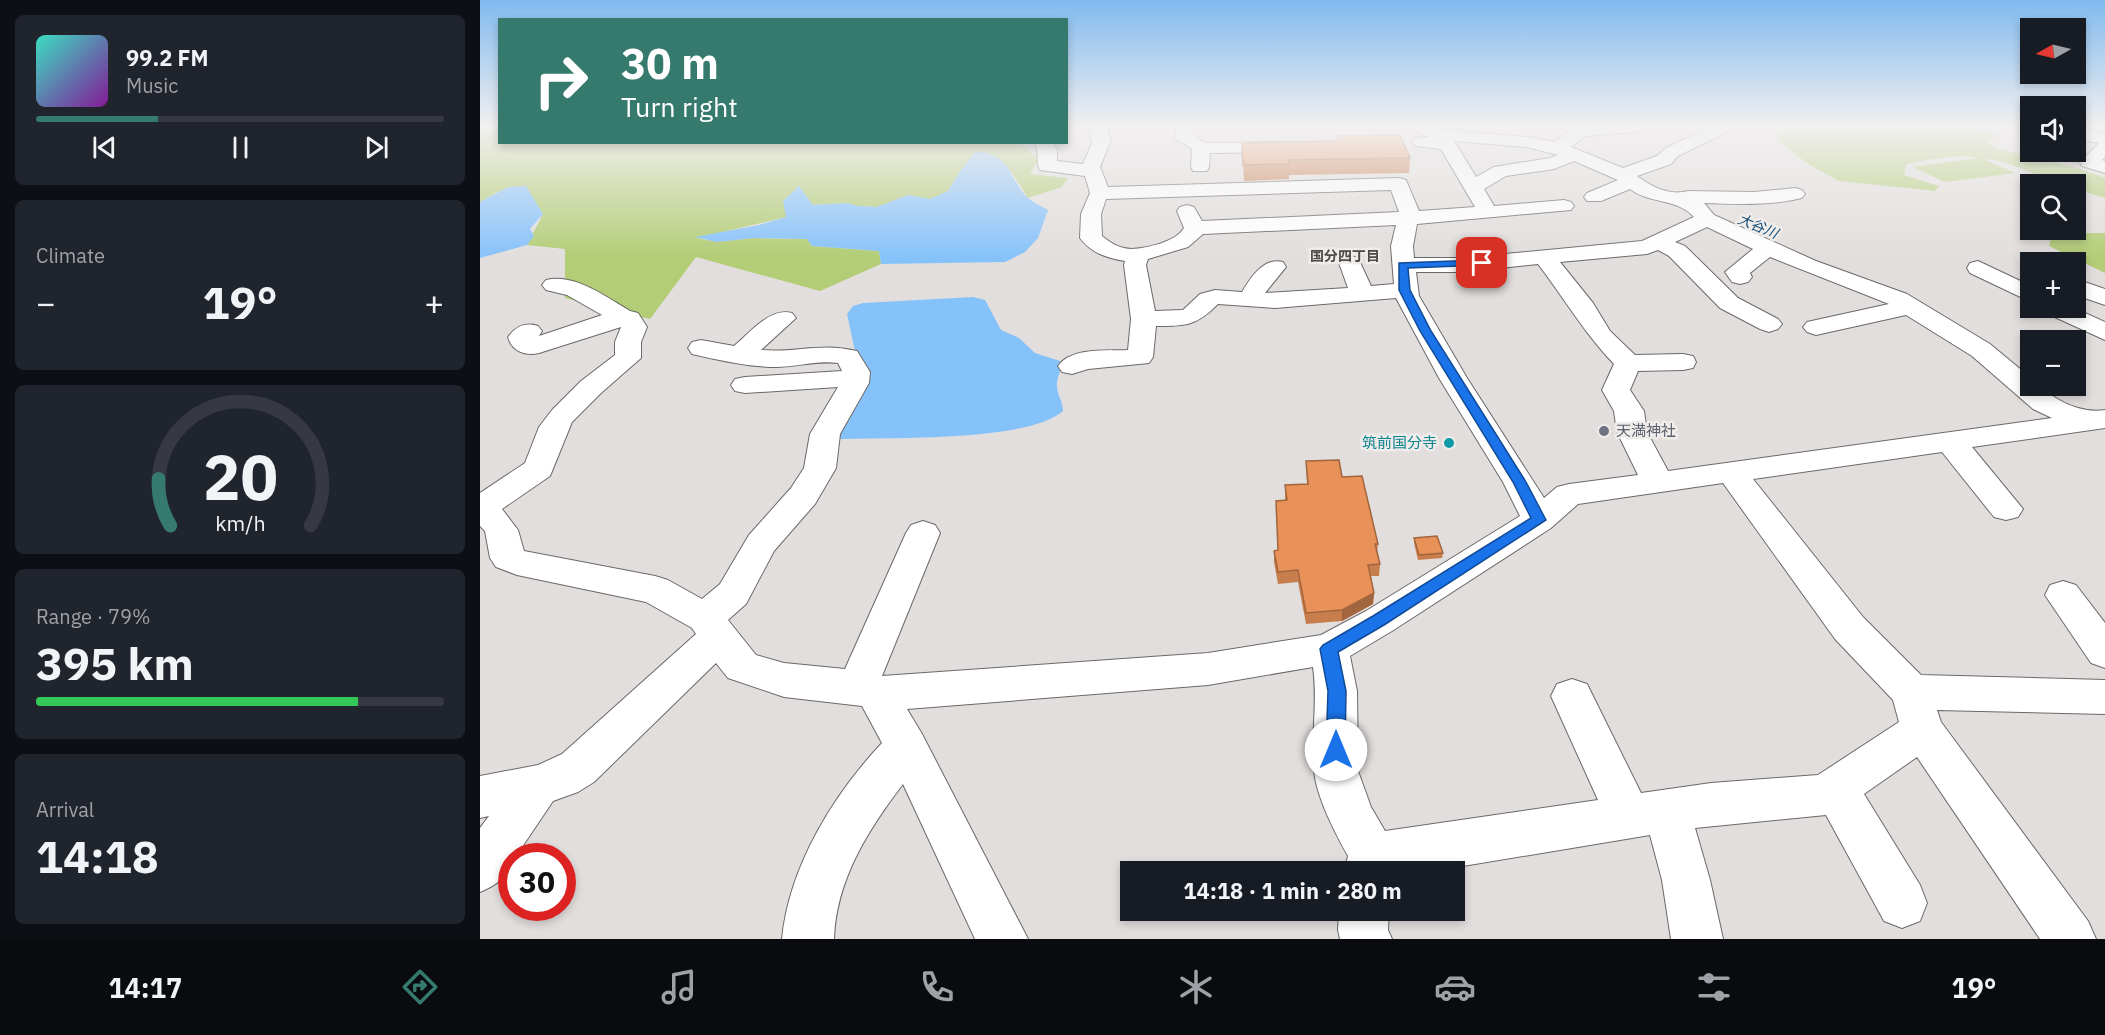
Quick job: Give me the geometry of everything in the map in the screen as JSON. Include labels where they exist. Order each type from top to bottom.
[{"type":"street","points":[[1063,171],[1096,181],[1194,188],[1290,189],[1399,184],[1409,212],[1401,246],[1404,278],[1453,378],[1520,482],[1539,520]]},
{"type":"street","points":[[1092,171],[1096,181],[1091,238],[1107,251],[1138,256]]},
{"type":"street","points":[[1072,366],[1083,361],[1140,357],[1144,319],[1135,265],[1138,256],[1142,253],[1185,241],[1192,236],[1195,228],[1184,202],[1194,188],[1200,171]]},
{"type":"street","points":[[1463,171],[1473,187],[1521,234],[1584,308],[1600,335],[1628,363],[1683,362]]},
{"type":"street","points":[[1473,187],[1502,171]]},
{"type":"street","points":[[1608,171],[1644,190],[1696,207],[1707,219],[1808,266],[1881,291],[1981,350],[2043,403],[2097,423]]},
{"type":"street","points":[[1593,197],[1643,171]]},
{"type":"street","points":[[1096,181],[1147,174]]},
{"type":"street","points":[[1679,200],[1688,197],[1754,198],[1795,194]]},
{"type":"street","points":[[1195,228],[1564,206]]},
{"type":"street","points":[[1144,319],[1190,315],[1199,311],[1208,298],[1275,301],[1362,292],[1404,278],[1463,265],[1647,247],[1707,219]]},
{"type":"street","points":[[1658,242],[1677,251],[1729,303],[1769,324]]},
{"type":"street","points":[[1740,277],[1737,272],[1743,265],[1768,248]]},
{"type":"street","points":[[1350,263],[1362,292]]},
{"type":"street","points":[[1250,299],[1257,287],[1275,267]]},
{"type":"street","points":[[1978,268],[2020,289]]},
{"type":"street","points":[[554,285],[574,289],[623,317],[629,318],[634,327],[628,342],[628,358],[591,387],[562,416],[554,427],[539,469],[480,509],[490,515],[503,530],[508,558],[516,562],[655,590],[711,627],[742,667],[752,672],[784,680],[867,691],[1208,669],[1329,649],[1379,621],[1539,520],[1569,495]]},
{"type":"street","points":[[2086,296],[2104,313]]},
{"type":"street","points":[[2086,303],[2104,313]]},
{"type":"street","points":[[1814,325],[1909,307]]},
{"type":"street","points":[[2086,311],[2104,313]]},
{"type":"street","points":[[529,331],[521,337],[522,342],[530,347],[623,317]]},
{"type":"street","points":[[740,354],[783,318]]},
{"type":"street","points":[[480,797],[538,786],[562,778],[578,768],[711,627],[734,594],[761,544],[803,496],[820,468],[825,434],[855,383],[856,372],[848,357],[833,353],[807,354],[779,359],[700,348]]},
{"type":"street","points":[[1628,363],[1616,390],[1629,411],[1632,432],[1658,482]]},
{"type":"street","points":[[745,385],[855,378]]},
{"type":"street","points":[[1520,482],[1569,495],[1949,440],[2097,423]]},
{"type":"street","points":[[1949,440],[2006,509]]},
{"type":"street","points":[[1730,471],[1850,628],[1917,711],[2070,939]]},
{"type":"street","points":[[867,691],[923,533]]},
{"type":"street","points":[[2063,595],[2105,652]]},
{"type":"street","points":[[1329,649],[1337,691],[1336,771],[1351,817],[1369,861]]},
{"type":"street","points":[[867,691],[907,747],[1002,939]]},
{"type":"street","points":[[1572,696],[1648,814],[1686,880],[1697,939]]},
{"type":"street","points":[[1375,861],[1392,854],[1711,804],[1825,795],[1917,711],[2104,698]]},
{"type":"street","points":[[808,939],[807,927],[812,901],[824,866],[883,772],[907,747]]},
{"type":"street","points":[[480,868],[538,786]]},
{"type":"street","points":[[1835,788],[1902,903]]},
{"type":"street","points":[[1363,921],[1366,939]]},
{"type":"green space","points":[[480,171],[960,171],[948,191],[930,199],[908,195],[877,207],[847,203],[813,205],[799,186],[786,217],[697,238],[717,242],[754,238],[808,239],[812,246],[879,251],[881,264],[820,291],[696,257],[650,319],[565,298],[565,249],[527,245],[543,214],[497,192],[480,202]]},
{"type":"green space","points":[[1011,171],[1032,171],[1030,174],[1068,178],[1062,187],[1028,198]]},
{"type":"green space","points":[[1821,171],[1905,171],[1904,175],[1939,186],[1935,191],[1839,181]]},
{"type":"green space","points":[[1921,171],[2010,171],[2015,173],[1945,182]]},
{"type":"green space","points":[[2028,171],[2085,171],[2105,178],[2105,198],[2086,192],[2086,174],[2036,174]]},
{"type":"green space","points":[[2086,233],[2105,233],[2105,273],[2086,264],[2086,252],[2061,252],[2049,246],[2050,240],[2086,240]]},
{"type":"water","points":[[960,171],[1010,171],[1027,197],[1048,210],[1038,238],[1025,252],[1005,262],[881,264],[879,251],[812,246],[807,239],[754,238],[717,242],[695,237],[759,225],[786,217],[783,201],[799,186],[813,205],[847,203],[877,207],[908,195],[930,199],[948,191]]},
{"type":"water","points":[[526,186],[543,214],[530,229],[534,236],[527,245],[480,258],[480,202],[508,187]]},
{"type":"water","points":[[973,297],[985,300],[1001,330],[1019,338],[1035,353],[1060,361],[1061,368],[1057,386],[1063,411],[1045,421],[990,433],[839,439],[855,351],[847,314],[853,306],[863,303]]},
{"type":"building","points":[[1339,460],[1342,477],[1362,476],[1378,544],[1375,544],[1380,564],[1368,565],[1374,593],[1342,610],[1306,613],[1298,570],[1278,572],[1274,551],[1278,550],[1276,501],[1287,500],[1285,485],[1308,484],[1306,461]]},
{"type":"building","points":[[1437,536],[1443,553],[1419,555],[1414,538]]},
{"type":"place","name":"天満神社","points":[[1604,431]]},
{"type":"place","name":"筑前国分寺","points":[[1449,443]]},
{"type":"district","name":"国分四丁目","points":[[1345,256]]},
{"type":"route","points":[[1336,750],[1337,691],[1329,649],[1379,621],[1539,520],[1520,482],[1425,331],[1405,290],[1403,265],[1482,263]]},
{"type":"water label","name":"大谷川","points":[[1758,226]]}]
